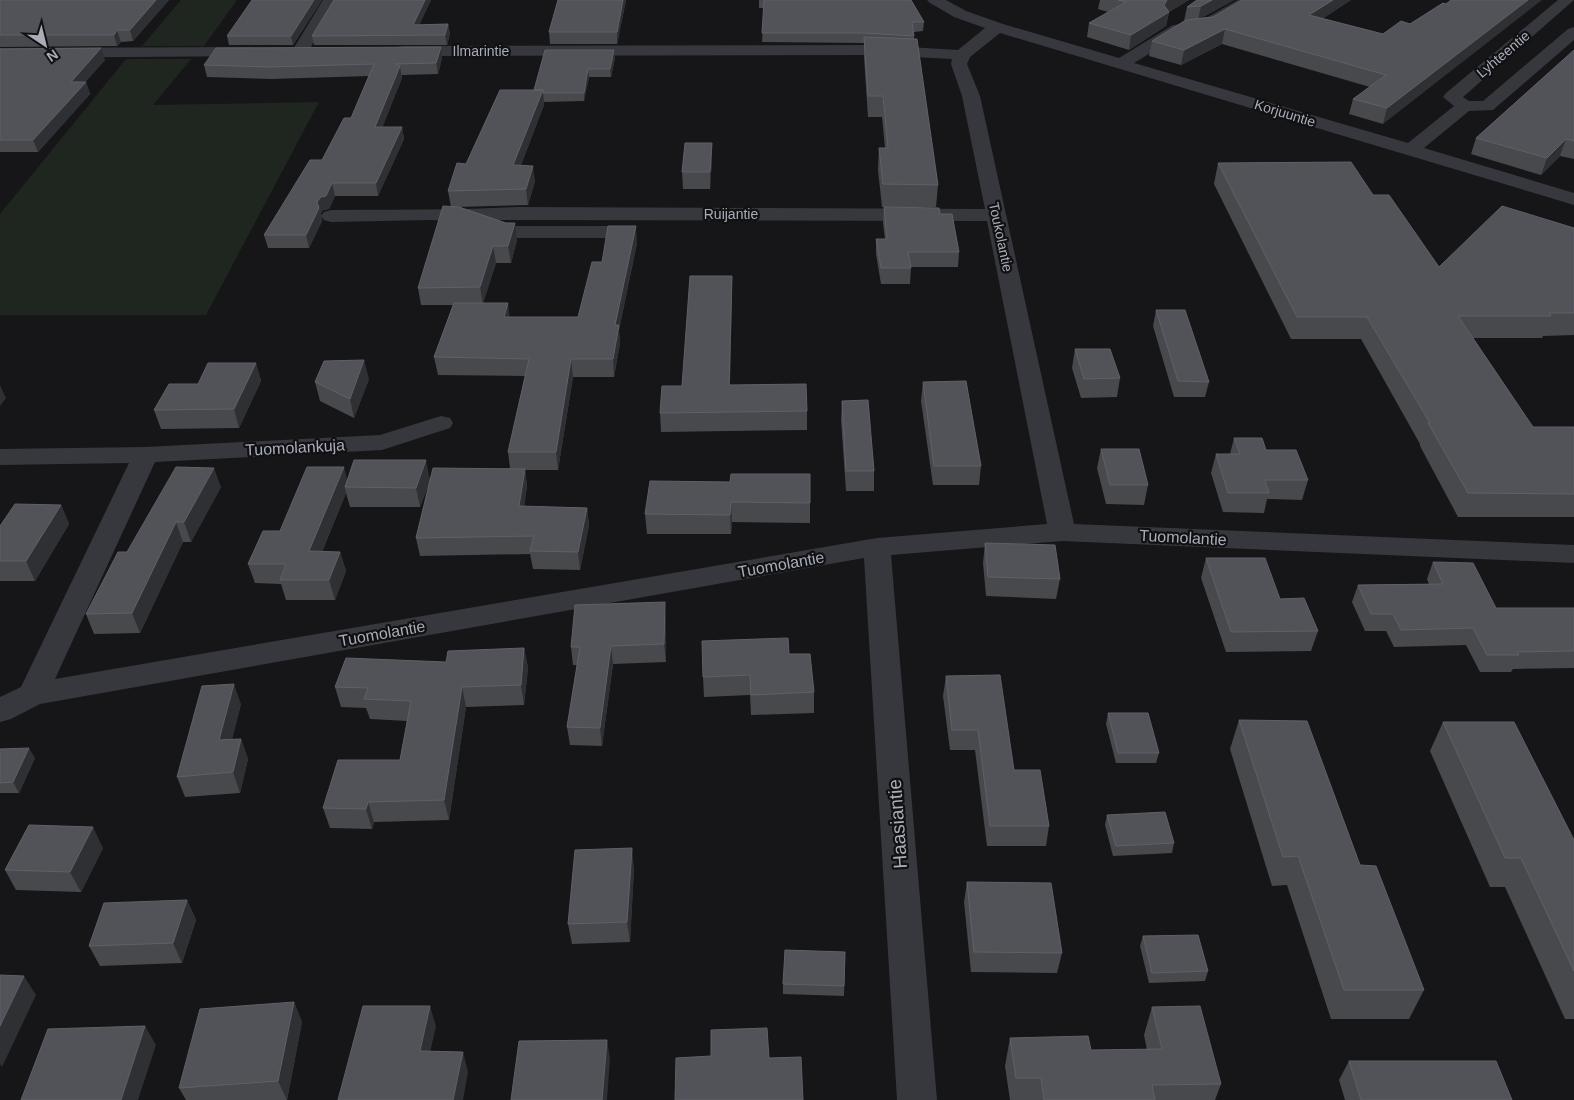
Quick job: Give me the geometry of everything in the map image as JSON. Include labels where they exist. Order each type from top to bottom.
[{"type":"street","points":[[300,51],[331,0]]},
{"type":"street","points":[[935,0],[960,14],[997,27]]},
{"type":"street","points":[[1122,63],[1179,21],[1203,27],[1249,0]]},
{"type":"street","name":"Lyhteentie","points":[[1567,0],[1452,97],[1465,106],[1487,106],[1574,32]]},
{"type":"street","points":[[962,54],[997,27]]},
{"type":"street","name":"Korjuuntie","points":[[997,27],[1574,199]]},
{"type":"street","points":[[1511,47],[1545,56]]},
{"type":"street","name":"Ilmarintie","points":[[389,51],[875,50],[962,54]]},
{"type":"street","points":[[0,53],[320,51]]},
{"type":"street","name":"Toukolantie","points":[[962,54],[958,64],[972,96],[1062,532]]},
{"type":"street","points":[[1411,150],[1465,106]]},
{"type":"street","points":[[331,216],[431,214],[466,216],[509,232],[795,233],[822,224],[833,215],[996,215]]},
{"type":"street","name":"Tuomolankuja","points":[[0,457],[146,455],[382,442],[441,423]]},
{"type":"street","points":[[32,694],[146,455]]},
{"type":"street","name":"Tuomolantie","points":[[0,711],[32,694],[878,547],[1062,532],[1574,554]]},
{"type":"street","name":"Haasiantie","points":[[878,547],[917,1100]]},
{"type":"shaded area","points":[[181,0],[237,0],[204,46],[142,46]]},
{"type":"shaded area","points":[[126,59],[191,59],[153,105],[319,102],[206,315],[0,315],[0,214]]},
{"type":"building","points":[[0,0],[156,0],[130,30],[117,30],[114,35],[0,35]]},
{"type":"building","points":[[252,0],[314,0],[291,36],[227,36]]},
{"type":"building","points":[[334,0],[425,0],[413,25],[448,24],[445,35],[312,36]]},
{"type":"building","points":[[558,0],[623,0],[617,32],[549,32]]},
{"type":"building","points":[[764,0],[911,0],[924,22],[912,22],[914,36],[863,33],[762,33]]},
{"type":"building","points":[[1118,0],[1167,0],[1164,5],[1169,12],[1131,35],[1089,23],[1126,2]]},
{"type":"building","points":[[1197,0],[1212,0],[1201,6],[1187,7]]},
{"type":"building","points":[[1242,0],[1333,0],[1309,15],[1383,34],[1401,21],[1410,24],[1451,0],[1528,0],[1387,108],[1353,99],[1386,75],[1225,29],[1184,50],[1152,41],[1186,20],[1213,17]]},
{"type":"building","points":[[864,37],[917,39],[938,185],[883,184],[879,148],[888,148],[883,96],[868,96]]},
{"type":"building","points":[[441,47],[436,63],[395,64],[400,66],[375,127],[402,127],[376,183],[332,183],[326,196],[321,197],[317,202],[319,208],[306,235],[264,235],[310,160],[322,160],[344,118],[351,118],[374,64],[268,67],[204,65],[216,48]]},
{"type":"building","points":[[101,48],[71,82],[86,82],[33,140],[0,140],[0,49]]},
{"type":"building","points":[[545,50],[614,50],[610,69],[588,69],[584,93],[543,93],[543,90],[534,90]]},
{"type":"building","points":[[1574,50],[1574,141],[1566,139],[1547,158],[1476,138]]},
{"type":"building","points":[[500,90],[543,90],[513,165],[533,166],[526,189],[448,191],[457,163],[466,164]]},
{"type":"building","points":[[685,143],[712,143],[710,172],[682,172]]},
{"type":"building","points":[[1351,162],[1373,195],[1389,195],[1439,267],[1502,206],[1574,228],[1574,313],[1549,313],[1551,316],[1458,316],[1533,427],[1574,427],[1574,494],[1468,493],[1428,423],[1430,423],[1367,317],[1297,317],[1218,163]]},
{"type":"building","points":[[443,206],[459,207],[506,223],[515,223],[508,246],[493,246],[480,287],[418,288]]},
{"type":"building","points":[[884,207],[939,208],[940,214],[952,214],[959,252],[908,252],[911,268],[881,268],[876,239],[887,239]]},
{"type":"building","points":[[608,226],[636,226],[615,325],[619,325],[613,359],[571,359],[556,452],[508,452],[529,359],[434,357],[454,303],[508,303],[504,317],[578,317],[592,262],[602,262]]},
{"type":"building","points":[[690,276],[732,276],[729,385],[806,384],[807,411],[660,413],[662,386],[682,386]]},
{"type":"building","points":[[1156,310],[1185,310],[1209,382],[1178,381]]},
{"type":"building","points":[[1075,349],[1110,349],[1120,378],[1084,379]]},
{"type":"building","points":[[364,360],[350,399],[315,382],[324,361]]},
{"type":"building","points":[[208,363],[256,363],[234,409],[154,410],[169,384],[198,384]]},
{"type":"building","points":[[966,381],[981,466],[934,466],[923,382]]},
{"type":"building","points":[[868,400],[874,471],[846,471],[842,401]]},
{"type":"building","points":[[1234,438],[1262,438],[1266,450],[1296,450],[1308,480],[1265,480],[1269,493],[1228,493],[1216,454],[1240,454]]},
{"type":"building","points":[[1101,449],[1139,449],[1148,485],[1110,485]]},
{"type":"building","points":[[354,460],[426,460],[416,488],[345,487]]},
{"type":"building","points":[[176,467],[214,468],[184,522],[176,522],[132,613],[86,614],[118,552],[127,552]]},
{"type":"building","points":[[307,467],[344,467],[309,551],[340,552],[329,580],[280,580],[286,564],[248,564],[263,531],[280,531]]},
{"type":"building","points":[[433,468],[525,469],[519,506],[587,508],[578,552],[530,551],[534,536],[416,538]]},
{"type":"building","points":[[731,474],[810,474],[810,503],[731,502],[730,515],[645,514],[650,481],[730,482]]},
{"type":"building","points":[[15,504],[61,505],[26,561],[0,561],[0,526]]},
{"type":"building","points":[[985,543],[1055,545],[1060,579],[988,577]]},
{"type":"building","points":[[1206,558],[1265,558],[1280,599],[1304,598],[1318,631],[1231,632]]},
{"type":"building","points":[[1433,562],[1473,563],[1496,608],[1574,608],[1574,651],[1517,652],[1519,655],[1487,655],[1473,628],[1401,630],[1393,614],[1371,614],[1358,585],[1443,584]]},
{"type":"building","points":[[665,602],[664,644],[611,646],[600,728],[567,727],[580,647],[571,647],[575,605]]},
{"type":"building","points":[[788,638],[789,654],[810,654],[814,692],[751,695],[750,675],[703,677],[702,641]]},
{"type":"building","points":[[524,648],[521,685],[462,687],[444,800],[368,802],[366,809],[323,808],[338,760],[400,760],[411,701],[364,699],[368,688],[335,687],[346,658],[446,662],[448,651]]},
{"type":"building","points":[[1000,675],[1014,770],[1040,770],[1049,826],[990,826],[978,730],[952,730],[946,676]]},
{"type":"building","points":[[234,684],[219,740],[241,739],[233,772],[177,777],[202,686]]},
{"type":"building","points":[[1108,713],[1148,713],[1159,753],[1118,753]]},
{"type":"building","points":[[1239,720],[1307,721],[1360,865],[1376,866],[1424,990],[1344,990],[1298,856],[1283,857]]},
{"type":"building","points":[[1443,722],[1514,722],[1574,840],[1574,971],[1521,858],[1505,858]]},
{"type":"building","points":[[29,748],[13,782],[0,783],[0,749]]},
{"type":"building","points":[[1165,812],[1174,843],[1116,846],[1107,815]]},
{"type":"building","points":[[29,825],[93,827],[70,872],[5,870]]},
{"type":"building","points":[[632,848],[627,922],[568,924],[575,850]]},
{"type":"building","points":[[967,882],[1051,883],[1062,953],[974,952]]},
{"type":"building","points":[[187,900],[173,943],[89,946],[104,903]]},
{"type":"building","points":[[1198,935],[1208,971],[1152,973],[1143,936]]},
{"type":"building","points":[[785,950],[845,952],[844,986],[783,984]]},
{"type":"building","points":[[0,975],[24,976],[0,1026]]},
{"type":"building","points":[[294,1002],[278,1081],[179,1088],[200,1009]]},
{"type":"building","points":[[363,1006],[430,1006],[420,1051],[463,1052],[453,1100],[338,1100]]},
{"type":"building","points":[[1200,1006],[1221,1084],[1152,1085],[1155,1100],[1044,1100],[1041,1078],[1016,1078],[1010,1038],[1088,1036],[1091,1050],[1162,1049],[1152,1007]]},
{"type":"building","points":[[145,1026],[121,1100],[21,1100],[48,1029]]},
{"type":"building","points":[[767,1028],[769,1058],[801,1057],[803,1100],[675,1100],[676,1058],[711,1056],[711,1030]]},
{"type":"building","points":[[607,1040],[602,1100],[511,1100],[519,1041]]},
{"type":"building","points":[[1349,1061],[1496,1061],[1512,1100],[1361,1100]]}]
